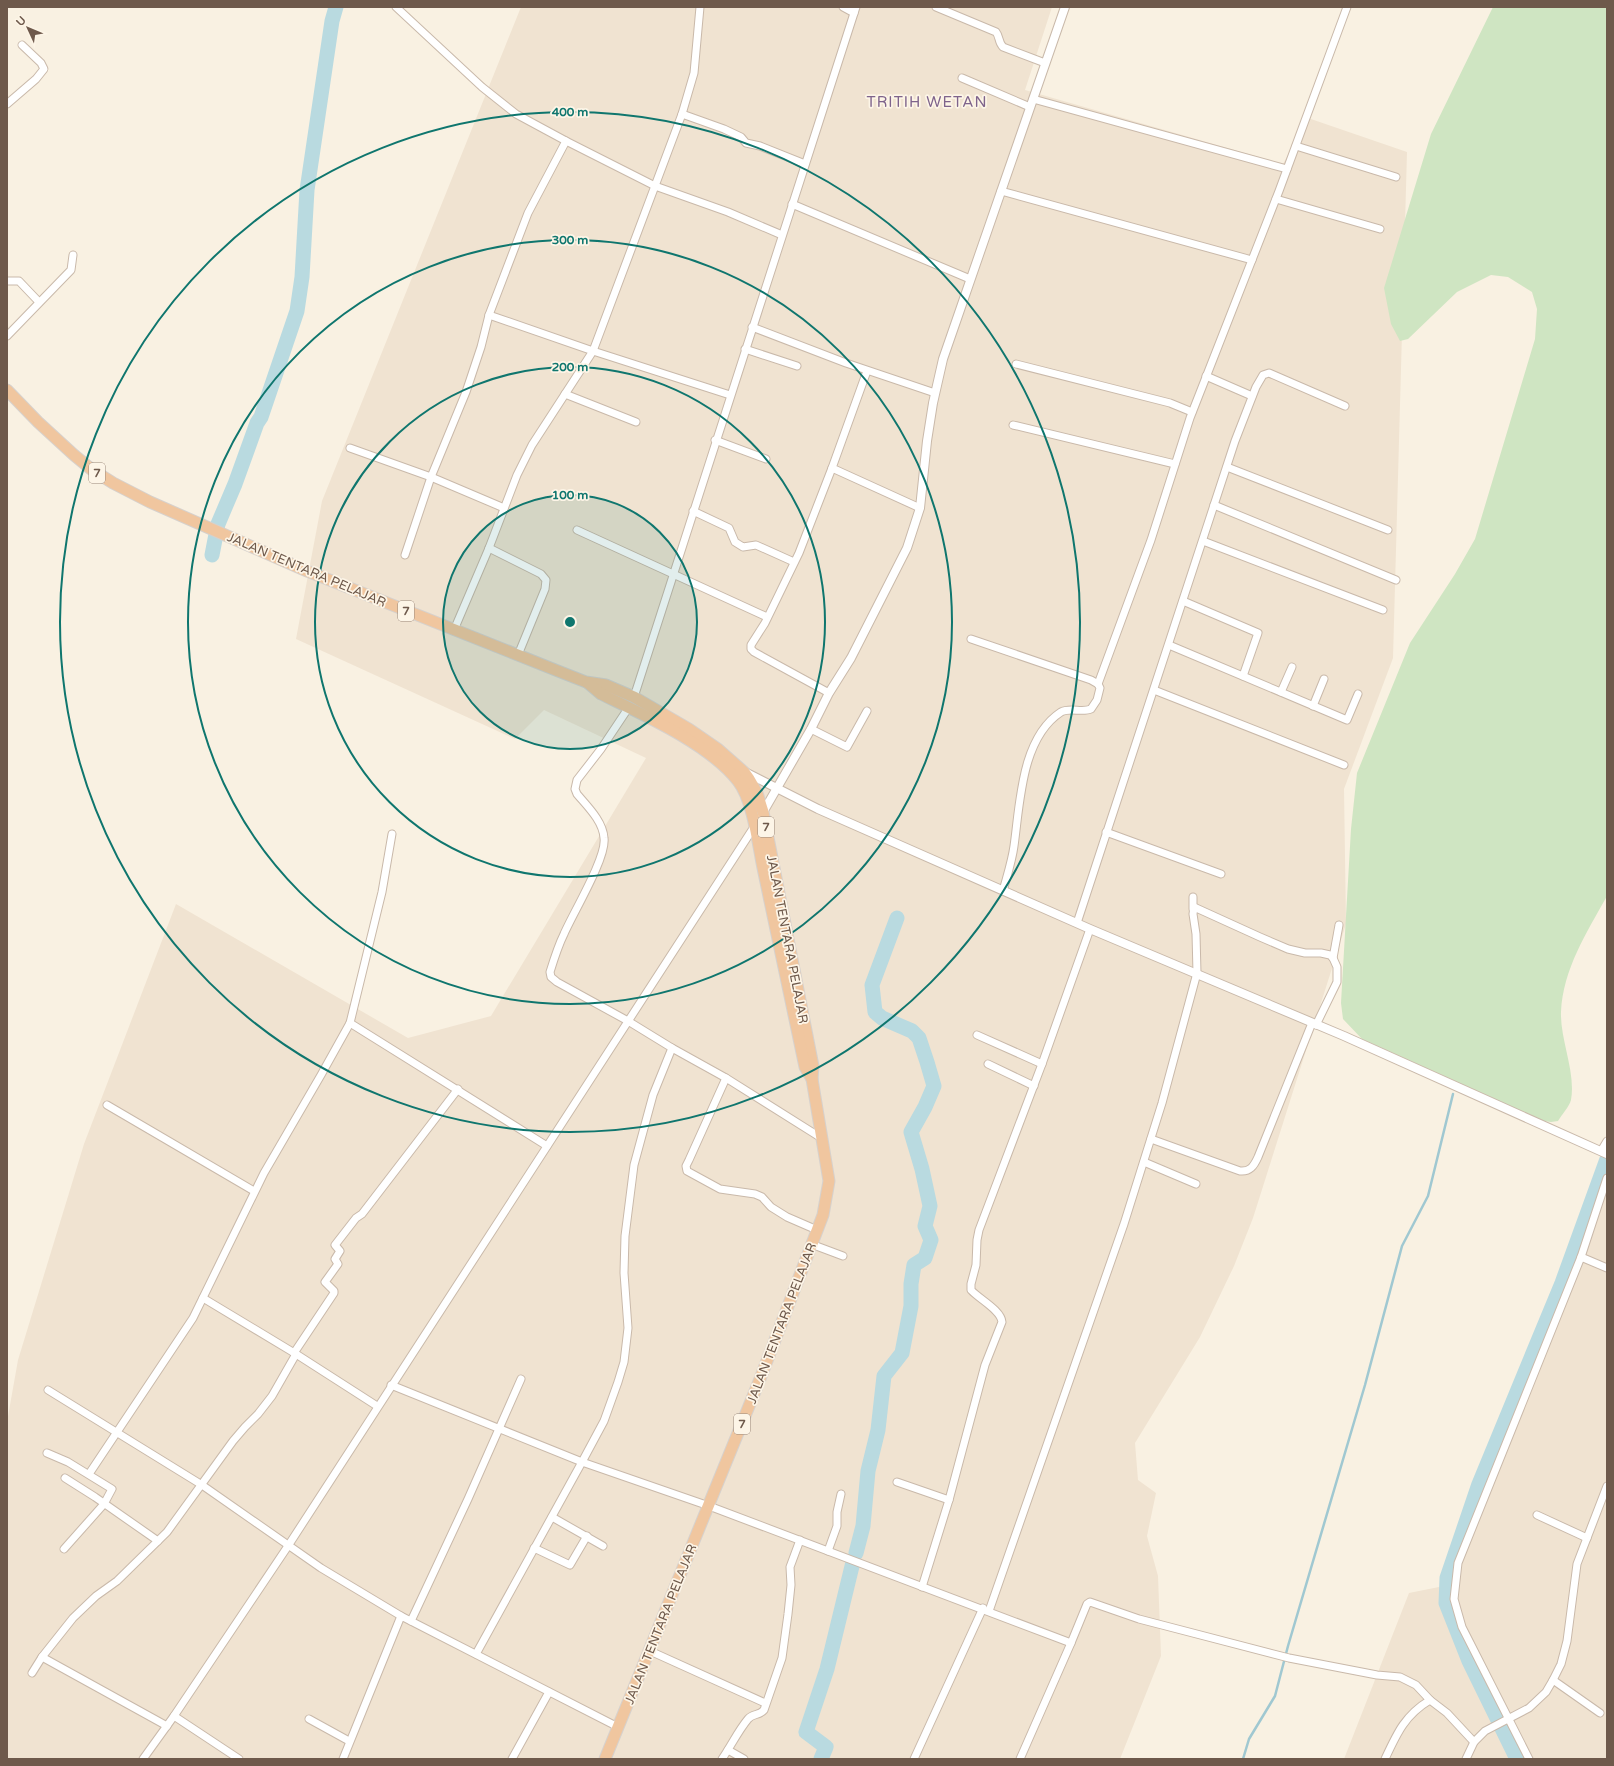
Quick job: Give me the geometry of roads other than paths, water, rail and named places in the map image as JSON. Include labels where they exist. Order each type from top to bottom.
[{"type":"highway","name":"JALAN TENTARA PELAJAR","points":[[7,390],[38,422],[91,469],[119,486],[206,527],[307,571],[586,682],[606,685],[709,753],[730,772],[742,786],[747,795],[805,1067],[812,1079]]},
{"type":"highway","name":"JALAN TENTARA PELAJAR","points":[[605,1759],[760,1379],[823,1215],[829,1181],[824,1140],[812,1079],[813,1066],[763,812],[754,786],[744,772],[718,749],[701,737],[631,702]]},
{"type":"street","points":[[396,7],[500,102],[516,114],[655,186],[728,212],[782,235]]},
{"type":"street","points":[[454,630],[489,548],[517,475],[532,445],[593,351],[682,114],[694,73],[700,7]]},
{"type":"street","points":[[824,1140],[726,1078],[557,982],[551,977],[550,972],[564,934],[598,862],[604,844],[604,836],[596,817],[577,794],[575,789],[577,780],[601,749],[631,702],[855,10],[843,7]]},
{"type":"street","points":[[936,7],[996,32],[1000,44],[1004,47],[1045,63]]},
{"type":"street","points":[[143,1759],[174,1716],[288,1546],[377,1406],[754,826],[811,729],[829,693],[851,658],[907,548],[920,508],[927,441],[935,393],[943,359],[1065,7]]},
{"type":"street","points":[[1004,891],[1012,858],[1026,771],[1036,740],[1054,718],[1065,710],[1091,709],[1097,700],[1100,691],[1098,684],[1151,540],[1192,412],[1276,199],[1347,7]]},
{"type":"street","points":[[7,104],[36,78],[44,68],[22,44]]},
{"type":"street","points":[[962,78],[1030,107]]},
{"type":"street","points":[[1033,99],[1287,169]]},
{"type":"street","points":[[682,114],[724,129],[741,137],[746,143],[760,146],[805,164]]},
{"type":"street","points":[[405,555],[431,477],[466,392],[481,347],[489,315],[528,213],[566,141]]},
{"type":"street","points":[[1296,146],[1396,176]]},
{"type":"street","points":[[1001,191],[1252,260]]},
{"type":"street","points":[[1276,199],[1380,229]]},
{"type":"street","points":[[792,204],[970,279]]},
{"type":"street","points":[[7,336],[71,270],[72,255]]},
{"type":"street","points":[[7,281],[19,282],[39,302]]},
{"type":"street","points":[[489,315],[593,351],[730,395]]},
{"type":"street","points":[[752,327],[867,371],[935,393]]},
{"type":"street","points":[[745,349],[797,366]]},
{"type":"street","points":[[1016,364],[1170,403],[1192,412]]},
{"type":"street","points":[[829,693],[763,657],[751,649],[751,645],[767,618],[794,562],[832,468],[867,371]]},
{"type":"street","points":[[1077,923],[1214,505],[1252,396],[1263,375],[1269,373],[1345,406]]},
{"type":"street","points":[[1206,376],[1252,396]]},
{"type":"street","points":[[565,394],[636,422]]},
{"type":"street","points":[[1013,425],[1175,464]]},
{"type":"street","points":[[715,440],[766,459]]},
{"type":"street","points":[[350,448],[431,477],[504,508]]},
{"type":"street","points":[[1227,467],[1388,530]]},
{"type":"street","points":[[832,468],[920,508]]},
{"type":"street","points":[[1214,505],[1396,580]]},
{"type":"street","points":[[693,511],[729,528],[735,542],[743,547],[756,545],[794,562]]},
{"type":"street","points":[[577,530],[734,601],[767,618]]},
{"type":"street","points":[[1203,540],[1383,610]]},
{"type":"street","points":[[489,548],[541,574],[546,580],[545,589],[518,655]]},
{"type":"street","points":[[1183,601],[1258,633],[1243,676]]},
{"type":"street","points":[[971,639],[1098,684]]},
{"type":"street","points":[[1169,645],[1347,720],[1358,694]]},
{"type":"street","points":[[1282,692],[1292,667]]},
{"type":"street","points":[[1313,706],[1324,680]]},
{"type":"street","points":[[1154,690],[1344,765]]},
{"type":"street","points":[[811,729],[846,748],[867,711]]},
{"type":"street","points":[[730,772],[744,772],[818,809],[1090,929],[1344,1036],[1604,1152],[1607,1141]]},
{"type":"street","points":[[1106,832],[1221,874]]},
{"type":"street","points":[[89,1474],[193,1318],[204,1298],[254,1191],[350,1022],[382,892],[392,834]]},
{"type":"street","points":[[914,1759],[986,1610],[1124,1224],[1151,1139],[1197,973],[1193,897]]},
{"type":"street","points":[[1151,1139],[1240,1171],[1251,1168],[1258,1157],[1315,1025],[1337,982],[1337,967],[1330,955],[1321,953],[1306,953],[1288,948],[1260,937],[1196,907],[1193,909]]},
{"type":"street","points":[[1333,958],[1340,924]]},
{"type":"street","points":[[922,1587],[949,1500],[984,1366],[1002,1322],[1000,1316],[992,1307],[971,1290],[976,1265],[977,1240],[1090,929]]},
{"type":"street","points":[[350,1022],[547,1146]]},
{"type":"street","points":[[977,1035],[1042,1064]]},
{"type":"street","points":[[476,1654],[604,1421],[624,1362],[628,1328],[624,1273],[626,1236],[634,1165],[653,1095],[672,1048]]},
{"type":"street","points":[[988,1064],[1034,1086]]},
{"type":"street","points":[[726,1078],[688,1160],[686,1166],[687,1171],[720,1189],[755,1194],[762,1197],[771,1207],[817,1230]]},
{"type":"street","points":[[32,1673],[42,1657],[73,1618],[96,1596],[117,1581],[158,1541],[202,1485],[233,1441],[258,1414],[272,1396],[295,1353],[334,1293],[334,1291],[325,1282],[338,1264],[335,1259],[340,1251],[335,1245],[356,1218],[362,1214],[458,1089]]},
{"type":"street","points":[[107,1105],[254,1191]]},
{"type":"street","points":[[1144,1162],[1196,1184]]},
{"type":"street","points":[[1529,1759],[1462,1627],[1454,1599],[1457,1569],[1458,1562],[1581,1257],[1607,1178]]},
{"type":"street","points":[[811,1244],[843,1256]]},
{"type":"street","points":[[1581,1257],[1607,1268]]},
{"type":"street","points":[[204,1298],[295,1353],[377,1406]]},
{"type":"street","points":[[411,1621],[521,1379]]},
{"type":"street","points":[[391,1385],[582,1462],[709,1506],[986,1610],[1072,1644]]},
{"type":"street","points":[[48,1390],[202,1485],[288,1546],[401,1616],[618,1727]]},
{"type":"street","points":[[47,1453],[89,1474],[112,1489],[104,1504],[64,1549]]},
{"type":"street","points":[[65,1478],[158,1541]]},
{"type":"street","points":[[897,1482],[949,1500]]},
{"type":"street","points":[[1466,1759],[1474,1742],[1485,1731],[1529,1708],[1546,1692],[1553,1680],[1567,1641],[1578,1564],[1607,1486]]},
{"type":"street","points":[[828,1551],[837,1526],[837,1512],[841,1494]]},
{"type":"street","points":[[1537,1515],[1587,1538]]},
{"type":"street","points":[[552,1517],[604,1546]]},
{"type":"street","points":[[534,1548],[570,1565],[587,1536]]},
{"type":"street","points":[[722,1759],[745,1723],[750,1717],[761,1714],[766,1703],[782,1658],[788,1614],[790,1566],[800,1540]]},
{"type":"street","points":[[1020,1759],[1072,1644],[1086,1604],[1090,1602],[1139,1619],[1289,1658],[1377,1675],[1400,1677],[1416,1685],[1430,1700],[1447,1713],[1474,1742]]},
{"type":"street","points":[[343,1759],[349,1741],[401,1616]]},
{"type":"street","points":[[650,1650],[766,1703]]},
{"type":"street","points":[[42,1657],[167,1726]]},
{"type":"street","points":[[1553,1680],[1600,1713]]},
{"type":"street","points":[[512,1759],[549,1692]]},
{"type":"street","points":[[1385,1759],[1407,1718],[1418,1707],[1430,1700]]},
{"type":"street","points":[[174,1716],[239,1759]]},
{"type":"street","points":[[309,1720],[349,1741]]},
{"type":"street","points":[[728,1750],[744,1759]]},
{"type":"waterway","points":[[212,555],[218,524],[235,484],[257,423],[261,417],[297,311],[302,277],[307,190],[332,21],[336,7]]},
{"type":"waterway","points":[[856,1553],[863,1526],[868,1471],[878,1430],[884,1376],[902,1353],[911,1306],[911,1284],[914,1265],[925,1258],[931,1240],[925,1226],[930,1206],[922,1169],[911,1132],[925,1107],[934,1086],[919,1038],[912,1031],[882,1018],[875,1012],[872,985],[897,918]]},
{"type":"waterway","points":[[1243,1759],[1249,1739],[1275,1696],[1288,1646],[1365,1385],[1402,1246],[1428,1196],[1453,1094]]},
{"type":"waterway","points":[[1517,1759],[1469,1661],[1446,1603],[1447,1578],[1479,1484],[1562,1283],[1607,1159]]},
{"type":"waterway","points":[[821,1759],[826,1747],[806,1732],[827,1669],[853,1562]]},
{"type":"district","name":"TRITIH WETAN","points":[[927,102]]}]
